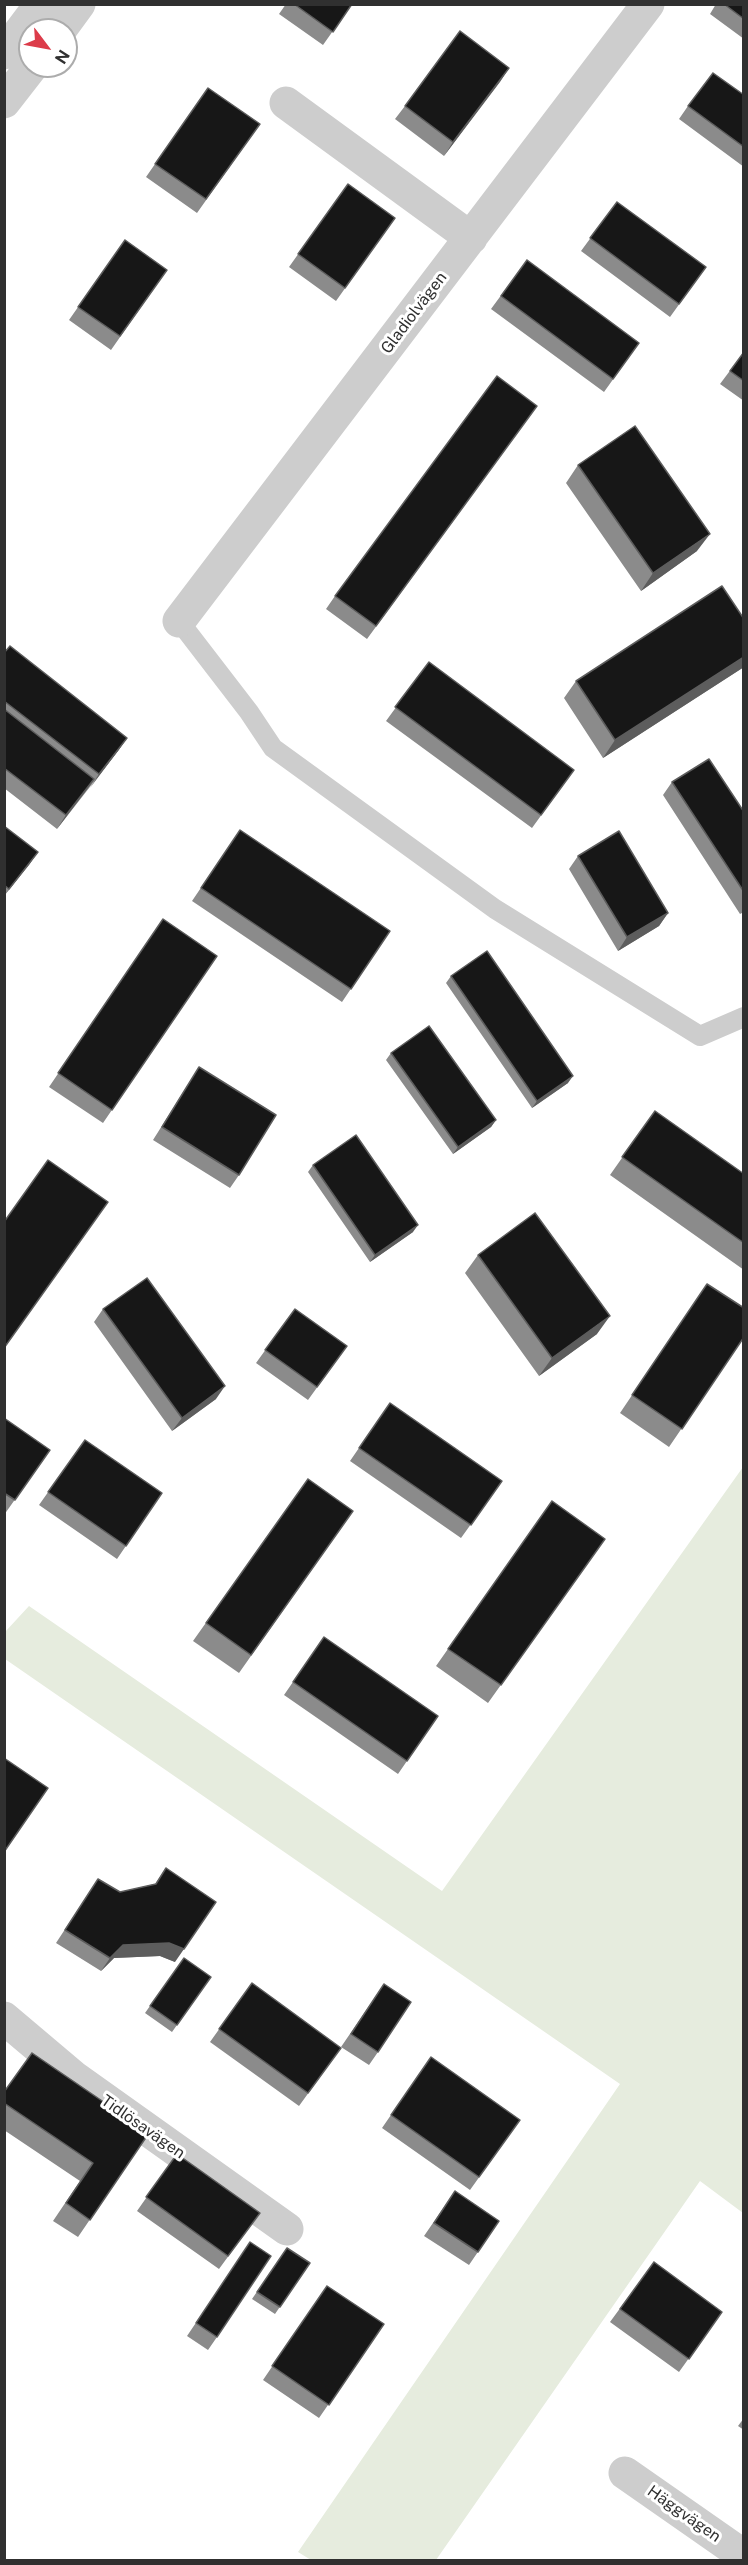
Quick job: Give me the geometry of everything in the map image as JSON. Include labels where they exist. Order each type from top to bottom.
[{"type":"street","points":[[4,53],[41,4]]},
{"type":"street","points":[[69,18],[79,4]]},
{"type":"street","name":"Gladiolvägen","points":[[179,621],[648,4]]},
{"type":"street","points":[[4,102],[23,78]]},
{"type":"street","points":[[286,103],[471,238]]},
{"type":"street","name":"Tidlösavägen","points":[[4,2018],[75,2078],[287,2229]]},
{"type":"street","name":"Häggvägen","points":[[625,2473],[744,2556]]},
{"type":"lane","points":[[179,621],[249,712],[273,748],[495,909],[700,1036],[744,1017]]},
{"type":"shaded area","points":[[743,1467],[743,2213],[700,2181],[436,2560],[311,2560],[298,2552],[620,2084],[5,1659],[5,1632],[29,1606],[442,1891]]},
{"type":"building","points":[[294,4],[352,4],[333,32]]},
{"type":"building","points":[[724,4],[744,4],[744,19]]},
{"type":"building","points":[[460,31],[509,68],[453,142],[405,106]]},
{"type":"building","points":[[713,73],[744,95],[744,147],[688,106]]},
{"type":"building","points":[[208,88],[260,124],[206,199],[155,164]]},
{"type":"building","points":[[348,184],[395,218],[345,288],[298,254]]},
{"type":"building","points":[[617,202],[706,267],[679,304],[590,238]]},
{"type":"building","points":[[125,240],[167,270],[120,336],[78,307]]},
{"type":"building","points":[[527,260],[639,343],[613,379],[501,296]]},
{"type":"building","points":[[744,352],[744,381],[730,371]]},
{"type":"building","points":[[497,376],[537,406],[376,626],[335,596]]},
{"type":"building","points":[[635,426],[710,534],[653,573],[578,465]]},
{"type":"building","points":[[722,586],[744,619],[744,657],[615,740],[576,681]]},
{"type":"building","points":[[10,646],[127,738],[99,774],[4,701],[4,653]]},
{"type":"building","points":[[429,662],[574,770],[541,815],[395,707]]},
{"type":"building","points":[[4,709],[94,779],[66,815],[4,768]]},
{"type":"building","points":[[709,759],[744,812],[744,892],[672,782]]},
{"type":"building","points":[[4,826],[38,852],[9,889],[4,885]]},
{"type":"building","points":[[240,830],[390,931],[351,989],[201,888]]},
{"type":"building","points":[[619,831],[668,913],[627,937],[578,856]]},
{"type":"building","points":[[163,919],[217,956],[112,1110],[58,1073]]},
{"type":"building","points":[[487,951],[573,1076],[537,1101],[451,976]]},
{"type":"building","points":[[429,1026],[496,1120],[458,1147],[391,1053]]},
{"type":"building","points":[[199,1067],[276,1115],[239,1175],[162,1127]]},
{"type":"building","points":[[655,1111],[744,1174],[744,1243],[622,1157]]},
{"type":"building","points":[[356,1135],[418,1225],[375,1255],[313,1165]]},
{"type":"building","points":[[48,1160],[108,1202],[4,1348],[4,1222]]},
{"type":"building","points":[[535,1213],[610,1316],[552,1358],[478,1255]]},
{"type":"building","points":[[147,1278],[225,1386],[182,1418],[103,1309]]},
{"type":"building","points":[[707,1284],[744,1308],[744,1337],[682,1429],[632,1395]]},
{"type":"building","points":[[295,1309],[347,1346],[317,1387],[265,1350]]},
{"type":"building","points":[[390,1403],[502,1481],[471,1525],[359,1448]]},
{"type":"building","points":[[4,1418],[50,1450],[15,1500],[4,1493]]},
{"type":"building","points":[[85,1440],[162,1493],[126,1546],[48,1492]]},
{"type":"building","points":[[308,1479],[353,1511],[251,1655],[206,1623]]},
{"type":"building","points":[[552,1501],[605,1539],[501,1685],[448,1649]]},
{"type":"building","points":[[324,1637],[438,1716],[407,1761],[293,1682]]},
{"type":"building","points":[[4,1758],[48,1788],[4,1852]]},
{"type":"building","points":[[166,1868],[216,1902],[184,1949],[169,1943],[123,1945],[110,1958],[65,1930],[98,1879],[120,1892],[156,1884]]},
{"type":"building","points":[[184,1958],[211,1977],[177,2025],[150,2006]]},
{"type":"building","points":[[252,1983],[341,2048],[308,2093],[219,2029]]},
{"type":"building","points":[[384,1984],[411,2002],[378,2052],[351,2034]]},
{"type":"building","points":[[32,2053],[149,2133],[90,2220],[66,2203],[93,2163],[4,2103],[4,2092]]},
{"type":"building","points":[[431,2057],[520,2120],[479,2177],[391,2115]]},
{"type":"building","points":[[177,2154],[260,2213],[228,2256],[146,2197]]},
{"type":"building","points":[[455,2191],[499,2221],[478,2252],[434,2223]]},
{"type":"building","points":[[250,2242],[271,2256],[217,2337],[196,2323]]},
{"type":"building","points":[[287,2248],[310,2263],[280,2307],[257,2292]]},
{"type":"building","points":[[654,2262],[722,2312],[689,2359],[620,2309]]},
{"type":"building","points":[[327,2286],[384,2324],[329,2405],[272,2366]]}]
